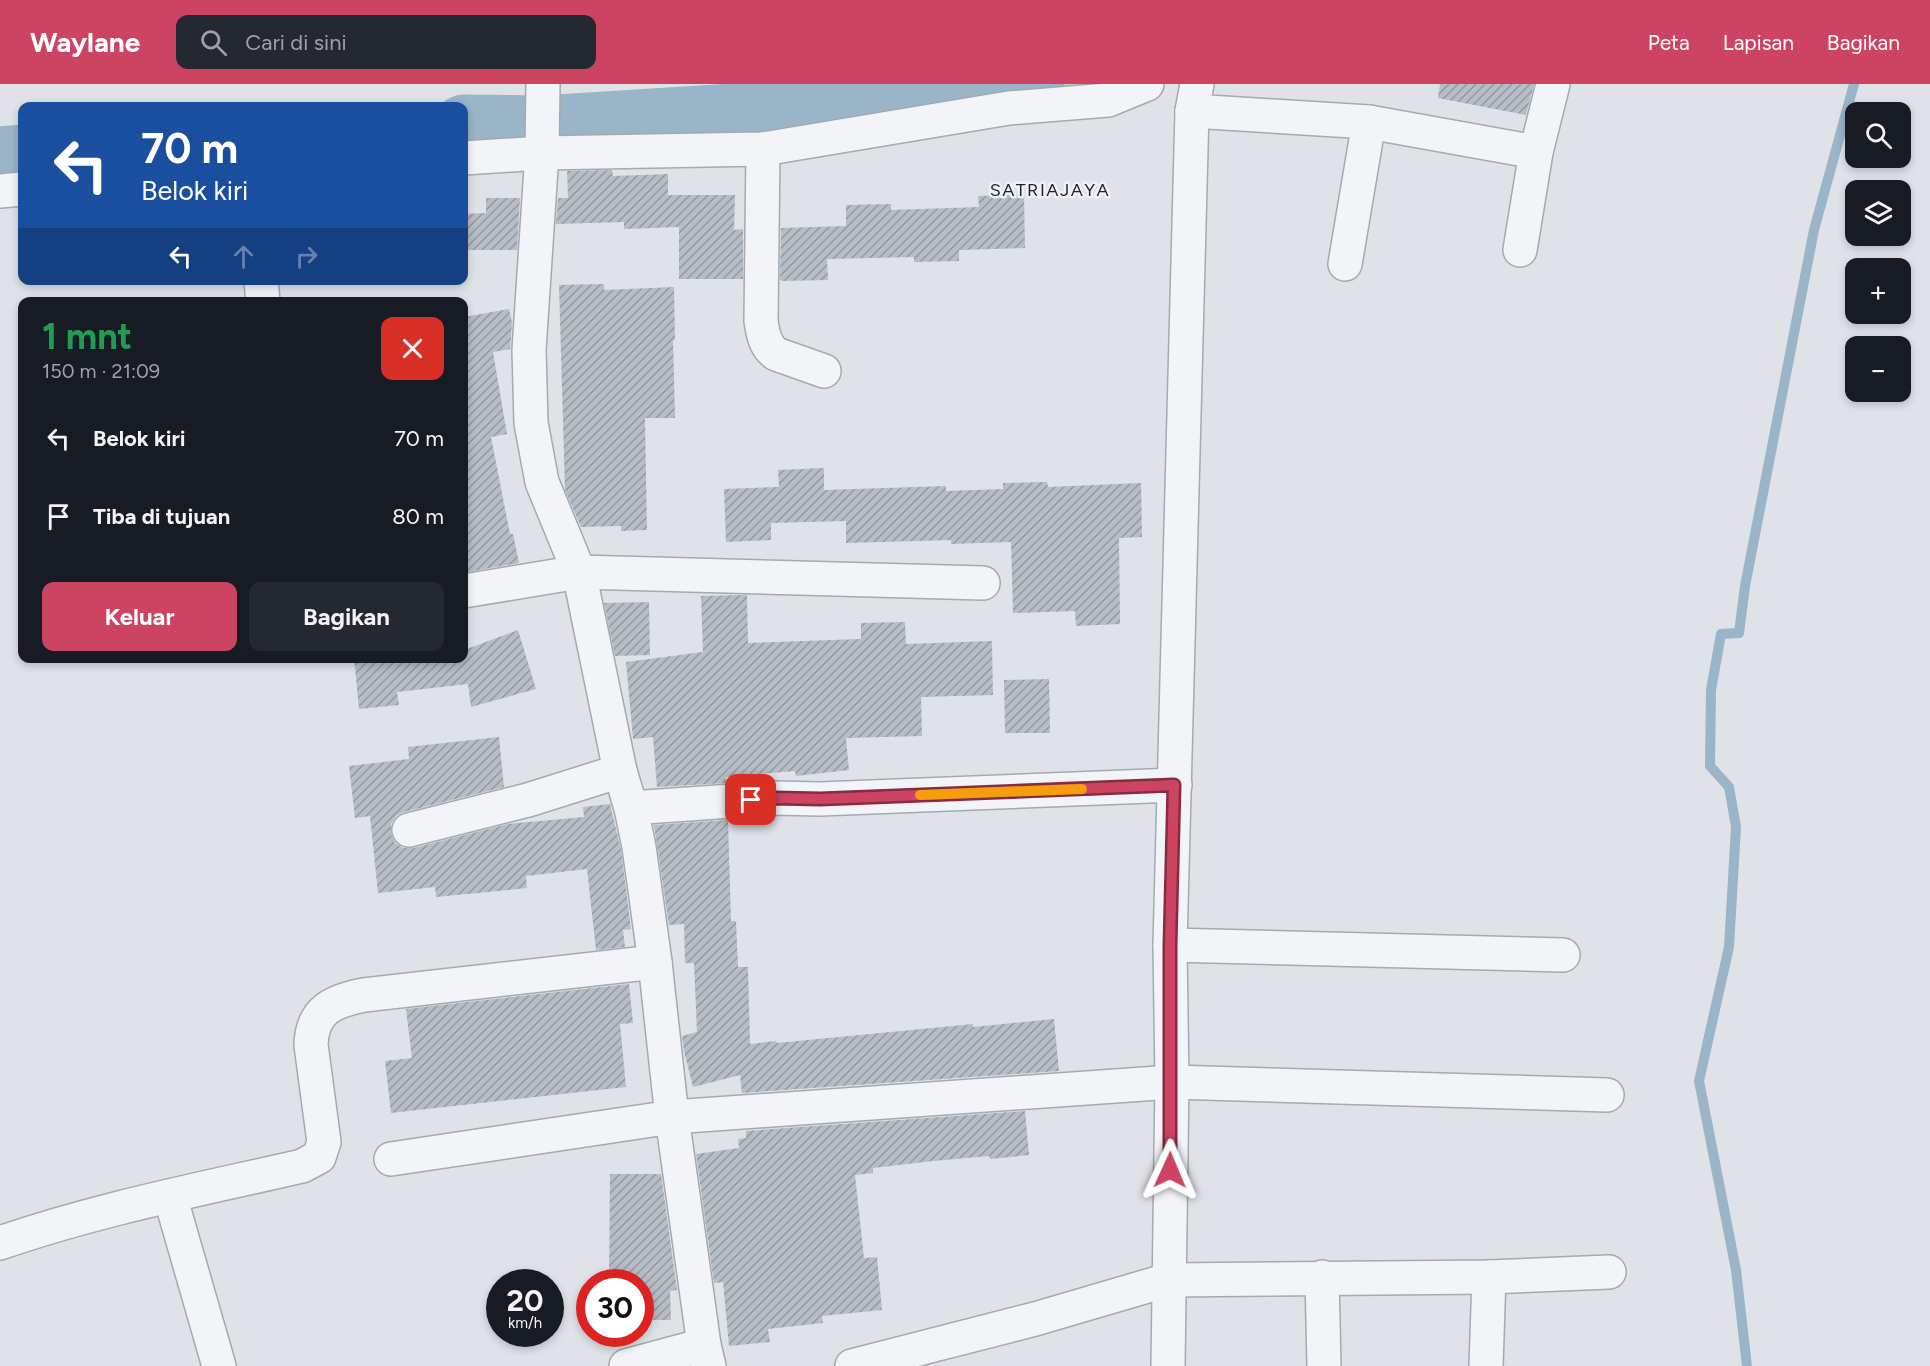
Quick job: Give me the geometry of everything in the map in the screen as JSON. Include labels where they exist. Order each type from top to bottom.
[{"type":"street","points":[[543,84],[542,153],[529,350],[531,423],[542,482],[579,572],[620,771],[639,847],[655,962],[672,1117],[706,1356],[626,1366]]},
{"type":"street","points":[[468,158],[542,153],[763,149],[1007,96],[1108,100],[1146,84]]},
{"type":"street","points":[[1520,250],[1536,152],[1553,84]]},
{"type":"street","points":[[1168,1366],[1172,1082],[1170,945],[1195,97],[1369,122],[1536,152]]},
{"type":"street","points":[[1345,264],[1369,122]]},
{"type":"street","points":[[763,149],[761,321],[765,339],[770,350],[776,354],[824,371]]},
{"type":"street","points":[[0,192],[18,190]]},
{"type":"street","points":[[468,590],[579,572],[983,583]]},
{"type":"street","points":[[409,830],[528,800],[620,771]]},
{"type":"street","points":[[631,808],[775,798],[820,799],[1174,785]]},
{"type":"street","points":[[1170,945],[1563,955]]},
{"type":"street","points":[[0,1243],[170,1196],[303,1166],[319,1157],[324,1142],[311,1045],[312,1032],[316,1021],[334,1004],[364,995],[655,962]]},
{"type":"street","points":[[392,1159],[672,1117],[1172,1082],[1607,1095]]},
{"type":"street","points":[[170,1196],[219,1366]]},
{"type":"street","points":[[852,1366],[1035,1319],[1168,1280],[1489,1277],[1610,1272]]},
{"type":"street","points":[[1322,1277],[1324,1366]]},
{"type":"street","points":[[1486,1366],[1489,1277]]},
{"type":"green space","points":[[1033,84],[1147,84],[763,149],[468,158],[468,126],[542,127],[812,110]]},
{"type":"green space","points":[[18,156],[18,189],[0,191],[0,158]]},
{"type":"building","points":[[1440,84],[1534,84],[1526,115],[1438,98]]},
{"type":"building","points":[[612,170],[613,176],[668,174],[668,195],[735,195],[734,230],[743,229],[743,279],[679,279],[679,227],[624,229],[624,222],[556,224],[558,198],[568,198],[567,171]]},
{"type":"building","points":[[1024,194],[1025,248],[959,250],[959,261],[914,262],[914,257],[827,259],[828,280],[780,280],[781,228],[846,226],[846,205],[891,204],[891,210],[979,207],[978,196]]},
{"type":"building","points":[[486,198],[520,198],[517,250],[468,250],[468,214],[486,213]]},
{"type":"building","points":[[604,284],[604,290],[674,287],[675,418],[645,418],[647,530],[621,531],[621,526],[581,527],[565,490],[559,285]]},
{"type":"building","points":[[509,309],[512,322],[510,349],[493,352],[507,434],[491,437],[510,534],[513,534],[519,563],[468,572],[468,316]]},
{"type":"building","points":[[824,468],[824,490],[946,486],[946,491],[1003,489],[1003,483],[1047,482],[1048,487],[1141,483],[1142,537],[1119,538],[1120,624],[1076,626],[1075,611],[1013,613],[1011,542],[951,544],[951,540],[846,543],[846,521],[771,523],[771,540],[726,542],[724,489],[779,487],[778,470]]},
{"type":"building","points":[[747,595],[748,643],[861,639],[861,623],[905,622],[906,644],[992,641],[993,695],[921,697],[922,736],[846,738],[849,770],[796,776],[795,771],[726,777],[726,783],[657,787],[653,737],[633,739],[626,662],[703,652],[701,596]]},
{"type":"building","points":[[649,602],[650,655],[615,656],[604,603]]},
{"type":"building","points":[[518,630],[536,689],[471,707],[468,684],[397,692],[399,705],[359,709],[354,663],[468,663],[468,649]]},
{"type":"building","points":[[1049,679],[1050,733],[1005,733],[1004,680]]},
{"type":"building","points":[[499,737],[504,787],[396,816],[391,824],[391,834],[395,843],[403,848],[414,848],[508,824],[584,817],[583,807],[610,804],[621,850],[631,929],[623,930],[625,947],[596,950],[587,869],[526,876],[527,888],[436,897],[435,887],[378,893],[370,816],[355,818],[349,766],[409,759],[408,747]]},
{"type":"building","points":[[728,820],[731,921],[736,921],[738,967],[748,967],[750,1044],[1054,1019],[1059,1071],[742,1093],[740,1075],[693,1087],[682,1036],[697,1032],[694,963],[685,963],[684,924],[669,925],[654,825]]},
{"type":"building","points":[[629,984],[633,1023],[620,1024],[626,1087],[391,1113],[385,1061],[412,1058],[406,1009]]},
{"type":"building","points":[[1025,1111],[1029,1155],[933,1161],[873,1168],[873,1173],[855,1175],[864,1258],[877,1257],[882,1310],[822,1316],[823,1323],[768,1329],[770,1342],[729,1346],[723,1282],[714,1283],[696,1154],[739,1148],[738,1139],[746,1138],[746,1131]]},
{"type":"building","points":[[610,1174],[661,1174],[677,1290],[670,1291],[671,1320],[654,1320],[654,1269],[609,1269]]},
{"type":"waterway","points":[[468,126],[542,127],[812,110],[1033,84]]},
{"type":"waterway","points":[[1747,1366],[1736,1270],[1699,1081],[1729,947],[1736,827],[1729,787],[1710,766],[1711,690],[1721,634],[1739,633],[1745,586],[1814,230],[1854,84]]},
{"type":"waterway","points":[[0,158],[18,156]]},
{"type":"slow traffic","points":[[920,795],[1082,789]]},
{"type":"district","name":"SATRIAJAYA","points":[[1050,190]]},
{"type":"route","points":[[751,800],[1174,785],[1170,945],[1172,1082],[1170,1170]]}]
